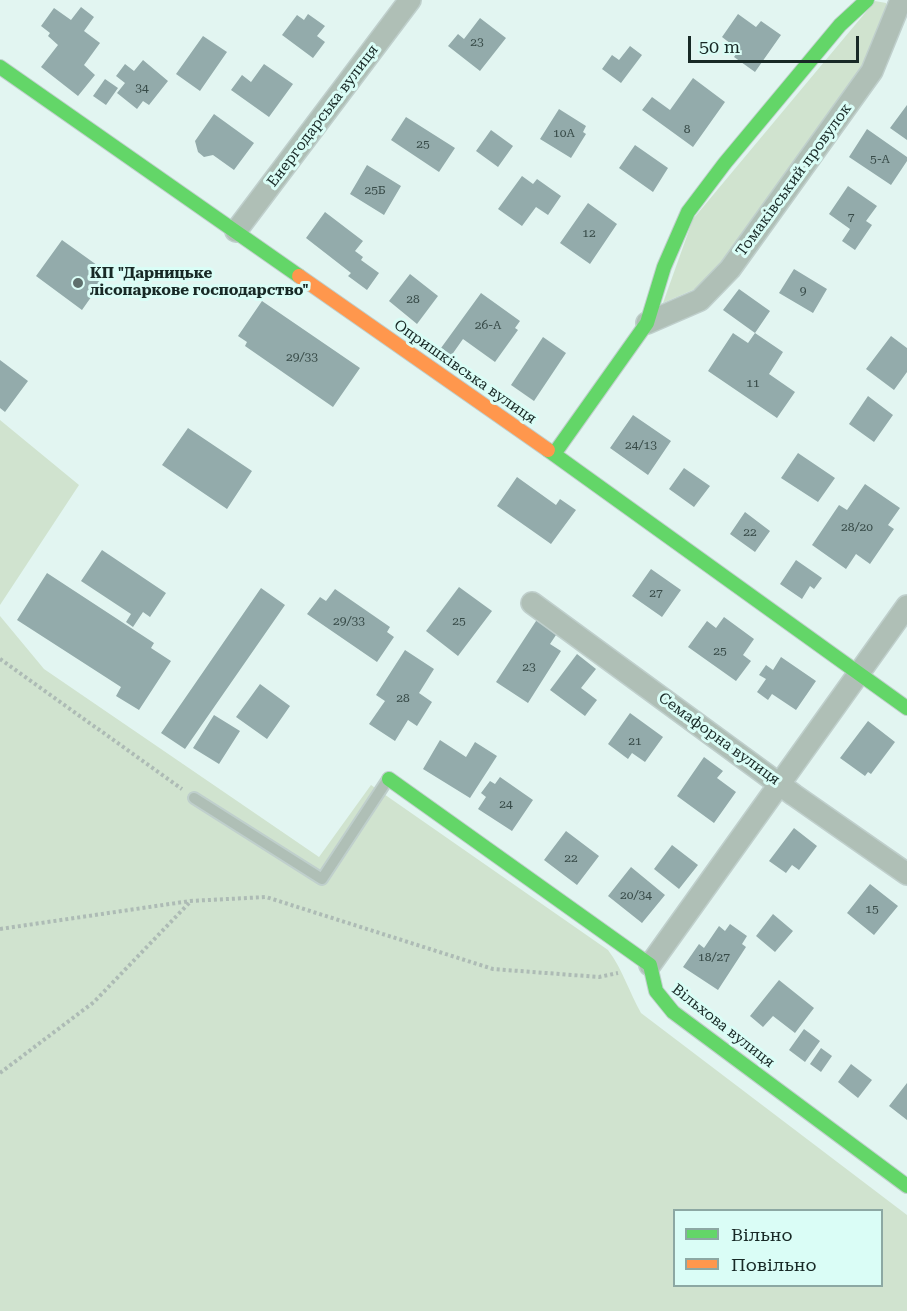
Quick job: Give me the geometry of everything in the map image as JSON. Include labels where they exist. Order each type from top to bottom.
[{"type":"street","name":"Енергодарська вулиця","points":[[236,231],[410,0]]},
{"type":"street","points":[[554,454],[647,323],[664,267],[688,212],[725,163],[840,25],[867,0]]},
{"type":"street","name":"Томаківський провулок","points":[[647,323],[700,300],[730,269],[872,71],[901,0]]},
{"type":"street","name":"Опришківська вулиця","points":[[0,67],[554,454],[907,708]]},
{"type":"street","name":"Семафорна вулиця","points":[[532,603],[907,874]]},
{"type":"street","points":[[388,779],[650,965],[907,606]]},
{"type":"street","name":"Вільхова вулиця","points":[[650,965],[652,981],[659,998],[673,1012],[907,1186]]},
{"type":"lane","points":[[194,798],[322,879],[388,779]]},
{"type":"path","points":[[0,659],[194,798]]},
{"type":"path","points":[[0,929],[190,901],[266,897],[493,969],[599,977],[650,965]]},
{"type":"path","points":[[0,1073],[94,1002],[190,901]]},
{"type":"green space","points":[[875,1],[886,3],[888,16],[863,69],[722,264],[695,289],[663,303],[693,219]]},
{"type":"green space","points":[[0,420],[79,485],[0,605]]},
{"type":"green space","points":[[0,616],[44,669],[319,857],[371,785],[608,950],[618,965],[641,1013],[907,1215],[907,1311],[0,1311]]},
{"type":"building","points":[[81,7],[94,17],[84,31],[100,43],[84,65],[95,75],[78,96],[41,67],[58,45],[48,36],[50,33],[41,26],[54,8],[71,20]]},
{"type":"building","points":[[308,14],[325,26],[317,36],[325,42],[313,58],[282,35],[297,15],[304,20]]},
{"type":"building","points":[[738,14],[756,27],[761,21],[781,35],[755,72],[734,57],[739,50],[722,37]]},
{"type":"building","points":[[480,18],[506,38],[480,71],[448,46],[458,34],[464,39]]},
{"type":"building","points":[[203,36],[227,52],[200,91],[176,74]]},
{"type":"building","points":[[630,46],[642,55],[621,83],[602,69],[612,55],[619,60]]},
{"type":"building","points":[[143,60],[168,81],[149,105],[143,101],[137,109],[117,93],[125,83],[116,76],[125,64],[134,71]]},
{"type":"building","points":[[264,64],[293,84],[269,117],[231,90],[242,75],[251,82]]},
{"type":"building","points":[[693,78],[725,102],[693,147],[642,110],[652,97],[670,110]]},
{"type":"building","points":[[105,79],[118,88],[106,105],[93,96]]},
{"type":"building","points":[[907,105],[907,140],[890,128]]},
{"type":"building","points":[[559,109],[586,126],[583,132],[586,134],[571,158],[540,139]]},
{"type":"building","points":[[214,114],[254,143],[234,170],[213,155],[204,157],[198,152],[195,141]]},
{"type":"building","points":[[406,117],[455,148],[439,172],[391,140]]},
{"type":"building","points":[[867,129],[907,157],[907,161],[891,185],[849,157]]},
{"type":"building","points":[[491,130],[513,146],[498,167],[476,151]]},
{"type":"building","points":[[635,145],[668,168],[653,192],[619,168]]},
{"type":"building","points":[[367,165],[401,186],[384,215],[350,194]]},
{"type":"building","points":[[522,176],[533,184],[537,179],[561,196],[548,215],[536,207],[522,226],[498,209]]},
{"type":"building","points":[[848,186],[877,206],[866,221],[872,225],[855,250],[842,241],[850,229],[829,214]]},
{"type":"building","points":[[588,203],[617,224],[590,264],[560,243]]},
{"type":"building","points":[[325,212],[363,241],[355,251],[363,257],[361,260],[379,273],[367,290],[348,276],[351,273],[306,238]]},
{"type":"building","points":[[62,240],[108,273],[82,310],[36,276]]},
{"type":"building","points":[[794,269],[827,289],[813,313],[779,293]]},
{"type":"building","points":[[410,274],[438,296],[417,324],[389,301]]},
{"type":"building","points":[[739,289],[770,311],[755,333],[723,310]]},
{"type":"building","points":[[481,293],[520,321],[515,328],[518,330],[495,362],[463,339],[451,356],[441,348]]},
{"type":"building","points":[[262,301],[360,368],[333,407],[245,346],[247,342],[238,336]]},
{"type":"building","points":[[733,333],[748,343],[755,333],[783,352],[769,374],[795,392],[777,418],[708,371]]},
{"type":"building","points":[[891,336],[907,348],[907,372],[894,390],[866,369]]},
{"type":"building","points":[[543,337],[566,353],[534,401],[511,385]]},
{"type":"building","points":[[0,360],[28,381],[5,412],[0,408]]},
{"type":"building","points":[[868,396],[893,415],[874,442],[849,424]]},
{"type":"building","points":[[633,415],[671,441],[648,475],[610,448]]},
{"type":"building","points":[[188,428],[252,471],[227,509],[162,465]]},
{"type":"building","points":[[798,453],[835,478],[818,502],[781,478]]},
{"type":"building","points":[[684,468],[710,486],[694,507],[669,489]]},
{"type":"building","points":[[517,477],[556,505],[560,499],[576,510],[551,544],[497,506]]},
{"type":"building","points":[[865,484],[900,508],[888,525],[894,529],[870,564],[856,554],[846,569],[812,545],[839,505],[847,510]]},
{"type":"building","points":[[745,512],[770,531],[755,552],[730,534]]},
{"type":"building","points":[[102,550],[166,593],[150,617],[143,612],[133,627],[126,622],[131,614],[81,581]]},
{"type":"building","points":[[796,560],[822,578],[814,589],[810,586],[802,599],[780,584]]},
{"type":"building","points":[[651,569],[681,590],[662,617],[632,596]]},
{"type":"building","points":[[47,573],[154,643],[151,648],[171,661],[139,710],[116,696],[121,687],[17,620]]},
{"type":"building","points":[[459,587],[492,611],[458,656],[426,631]]},
{"type":"building","points":[[261,588],[285,605],[185,749],[161,733]]},
{"type":"building","points":[[335,589],[390,627],[387,632],[394,637],[377,662],[307,614],[320,597],[326,601]]},
{"type":"building","points":[[724,617],[754,639],[743,655],[751,661],[736,681],[688,647],[707,621],[716,628]]},
{"type":"building","points":[[538,618],[558,632],[550,644],[561,651],[528,703],[496,682]]},
{"type":"building","points":[[405,650],[434,669],[419,693],[432,702],[417,726],[408,720],[395,741],[369,724],[385,701],[376,695]]},
{"type":"building","points":[[577,654],[596,669],[581,688],[597,700],[585,716],[550,690]]},
{"type":"building","points":[[781,657],[816,681],[796,710],[772,694],[768,700],[757,692],[766,679],[759,675],[766,665],[773,670]]},
{"type":"building","points":[[260,684],[290,706],[267,739],[236,717]]},
{"type":"building","points":[[630,713],[663,737],[645,762],[632,753],[628,759],[608,744]]},
{"type":"building","points":[[214,715],[240,731],[219,764],[193,748]]},
{"type":"building","points":[[868,721],[895,742],[871,774],[868,772],[865,776],[840,758]]},
{"type":"building","points":[[440,740],[466,757],[475,742],[497,756],[470,798],[423,769]]},
{"type":"building","points":[[704,757],[723,771],[717,778],[736,792],[714,823],[677,796]]},
{"type":"building","points":[[500,777],[533,800],[512,831],[478,809],[486,797],[481,793],[490,781],[495,784]]},
{"type":"building","points":[[794,828],[817,846],[799,870],[792,865],[786,873],[769,861]]},
{"type":"building","points":[[566,831],[599,856],[577,885],[544,860]]},
{"type":"building","points":[[672,845],[698,865],[679,889],[654,869]]},
{"type":"building","points":[[631,867],[665,895],[642,923],[608,896]]},
{"type":"building","points":[[870,884],[898,906],[874,935],[847,913]]},
{"type":"building","points":[[773,914],[793,931],[775,952],[756,936]]},
{"type":"building","points":[[730,924],[747,936],[742,944],[746,947],[718,990],[683,967],[699,944],[704,948],[719,926],[725,931]]},
{"type":"building","points":[[779,980],[814,1008],[795,1033],[773,1016],[763,1027],[750,1016]]},
{"type":"building","points":[[804,1029],[820,1041],[805,1062],[789,1050]]},
{"type":"building","points":[[821,1048],[832,1056],[821,1072],[810,1064]]},
{"type":"building","points":[[851,1064],[872,1080],[858,1098],[838,1082]]},
{"type":"building","points":[[907,1083],[907,1120],[889,1106]]},
{"type":"traffic: fast","points":[[554,454],[647,323],[664,267],[688,212],[725,163],[840,25],[867,0]]},
{"type":"traffic: fast","points":[[0,67],[299,276]]},
{"type":"traffic: fast","points":[[548,450],[907,708]]},
{"type":"traffic: fast","points":[[389,779],[650,965],[656,991],[673,1012],[907,1186]]},
{"type":"traffic: slow","points":[[299,276],[548,450]]},
{"type":"place","name":"КП \"Дарницьке лісопаркове господарство\"","points":[[78,283]]}]
